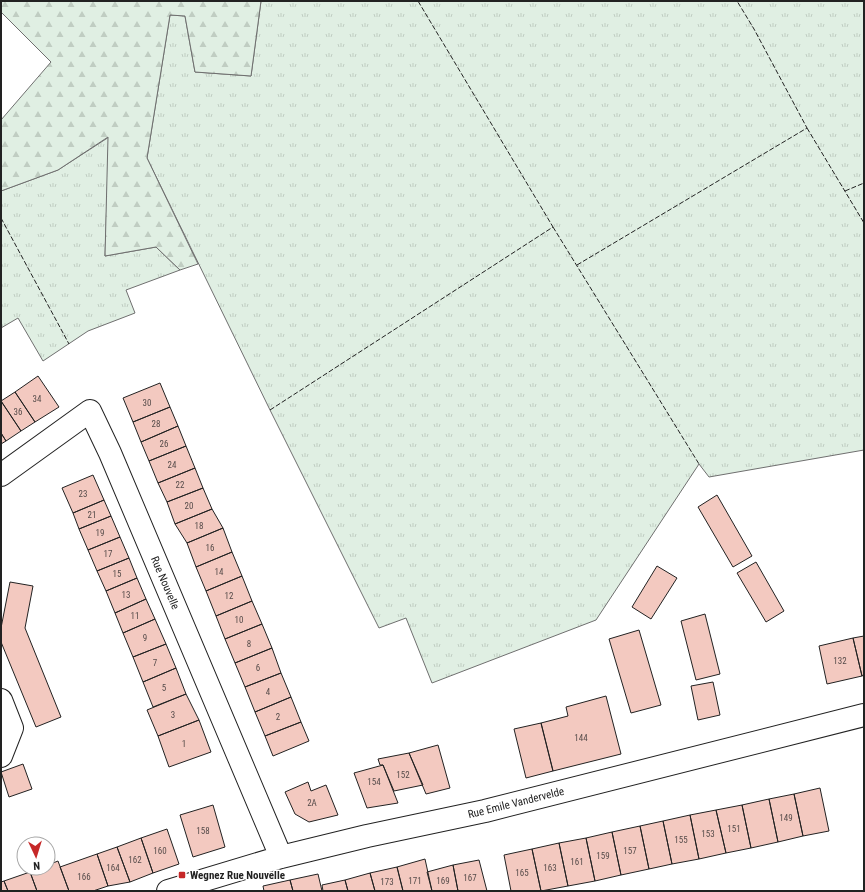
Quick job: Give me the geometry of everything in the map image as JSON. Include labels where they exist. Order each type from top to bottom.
[{"type":"street","name":"Rue Nouvelle","points":[[1,475],[90,410],[110,453],[281,858]]},
{"type":"street","points":[[1,700],[12,728],[1,756]]},
{"type":"street","name":"Rue Emile Vandervelde","points":[[168,891],[281,858],[367,836],[485,811],[864,715]]},
{"type":"green space","points":[[1,1],[261,1],[251,76],[195,72],[185,16],[170,15],[147,158],[198,264],[180,270],[156,247],[105,256],[108,137],[58,170],[1,191],[1,120],[51,62],[1,12]]},
{"type":"green space","points":[[261,1],[864,1],[864,450],[709,477],[699,464],[596,620],[432,683],[406,618],[379,628],[270,410],[147,158],[170,15],[185,16],[195,72],[251,76]]},
{"type":"green space","points":[[109,137],[105,256],[156,247],[180,270],[126,290],[135,313],[88,331],[43,361],[18,318],[1,328],[1,191],[58,170]]},
{"type":"building","points":[[38,376],[59,407],[35,422],[15,392]]},
{"type":"building","points":[[160,383],[170,407],[133,422],[123,398]]},
{"type":"building","points":[[15,392],[35,422],[21,431],[1,401]]},
{"type":"building","points":[[1,401],[21,431],[6,441],[1,433]]},
{"type":"building","points":[[170,407],[178,426],[141,442],[133,422]]},
{"type":"building","points":[[178,426],[186,446],[149,461],[141,442]]},
{"type":"building","points":[[1,433],[6,441],[1,444]]},
{"type":"building","points":[[186,446],[195,468],[158,483],[149,461]]},
{"type":"building","points":[[195,468],[203,488],[167,502],[158,483]]},
{"type":"building","points":[[93,475],[104,500],[73,513],[62,488]]},
{"type":"building","points":[[203,488],[212,509],[175,524],[167,502]]},
{"type":"building","points":[[717,495],[752,556],[733,567],[698,507]]},
{"type":"building","points":[[104,500],[111,516],[79,529],[73,513]]},
{"type":"building","points":[[212,509],[223,528],[187,543],[175,524]]},
{"type":"building","points":[[111,516],[120,537],[88,550],[79,529]]},
{"type":"building","points":[[223,528],[232,552],[196,567],[187,543]]},
{"type":"building","points":[[120,537],[129,558],[97,571],[88,550]]},
{"type":"building","points":[[232,552],[242,576],[206,591],[196,567]]},
{"type":"building","points":[[129,558],[137,578],[106,591],[97,571]]},
{"type":"building","points":[[756,562],[784,611],[766,622],[737,573]]},
{"type":"building","points":[[657,566],[677,578],[651,619],[632,607]]},
{"type":"building","points":[[242,576],[252,601],[216,616],[206,591]]},
{"type":"building","points":[[137,578],[146,599],[115,613],[106,591]]},
{"type":"building","points":[[10,582],[33,586],[25,628],[61,717],[36,727],[1,642],[1,628]]},
{"type":"building","points":[[146,599],[155,619],[123,633],[115,613]]},
{"type":"building","points":[[252,601],[262,624],[225,639],[216,616]]},
{"type":"building","points":[[705,614],[720,674],[696,680],[681,621]]},
{"type":"building","points":[[155,619],[166,644],[133,657],[123,633]]},
{"type":"building","points":[[262,624],[272,648],[235,663],[225,639]]},
{"type":"building","points":[[639,630],[661,705],[631,713],[609,639]]},
{"type":"building","points":[[864,636],[864,675],[862,676],[853,638]]},
{"type":"building","points":[[853,638],[862,676],[827,684],[819,646]]},
{"type":"building","points":[[166,644],[176,668],[143,682],[133,657]]},
{"type":"building","points":[[272,648],[281,673],[245,687],[235,663]]},
{"type":"building","points":[[176,668],[186,694],[153,707],[143,682]]},
{"type":"building","points":[[281,673],[291,697],[255,712],[245,687]]},
{"type":"building","points":[[713,682],[720,715],[698,720],[691,686]]},
{"type":"building","points":[[186,694],[199,720],[158,736],[147,710]]},
{"type":"building","points":[[606,696],[621,754],[553,771],[541,723],[568,716],[566,707]]},
{"type":"building","points":[[291,697],[301,722],[265,736],[255,712]]},
{"type":"building","points":[[199,720],[211,752],[169,767],[158,736]]},
{"type":"building","points":[[301,722],[309,741],[273,756],[265,736]]},
{"type":"building","points":[[541,723],[553,771],[526,778],[514,729]]},
{"type":"building","points":[[438,745],[450,788],[426,794],[409,753]]},
{"type":"building","points":[[409,753],[423,785],[394,791],[383,765],[380,765],[378,759]]},
{"type":"building","points":[[23,764],[32,789],[9,797],[1,772]]},
{"type":"building","points":[[383,765],[398,803],[367,808],[354,773]]},
{"type":"building","points":[[308,782],[311,791],[326,785],[338,815],[309,822],[295,814],[285,792]]},
{"type":"building","points":[[820,788],[829,831],[803,836],[794,794]]},
{"type":"building","points":[[794,794],[803,836],[778,842],[769,799]]},
{"type":"building","points":[[769,799],[778,842],[751,848],[742,805]]},
{"type":"building","points":[[213,805],[225,847],[193,857],[180,815]]},
{"type":"building","points":[[742,805],[751,848],[726,853],[716,810]]},
{"type":"building","points":[[716,810],[726,853],[699,859],[690,815]]},
{"type":"building","points":[[690,815],[699,859],[672,864],[663,821]]},
{"type":"building","points":[[663,821],[672,864],[649,869],[640,826]]},
{"type":"building","points":[[640,826],[649,869],[621,875],[612,832]]},
{"type":"building","points":[[167,829],[179,864],[153,873],[141,838]]},
{"type":"building","points":[[612,832],[621,875],[595,881],[586,838]]},
{"type":"building","points":[[141,838],[153,873],[130,882],[117,847]]},
{"type":"building","points":[[586,838],[595,881],[568,886],[559,843]]},
{"type":"building","points":[[559,843],[568,886],[541,891],[532,849]]},
{"type":"building","points":[[117,847],[130,882],[108,886],[97,854]]},
{"type":"building","points":[[532,849],[541,891],[511,891],[504,855]]},
{"type":"building","points":[[97,854],[108,886],[93,891],[69,891],[60,867]]},
{"type":"building","points":[[425,859],[432,891],[403,891],[397,867]]},
{"type":"building","points":[[479,860],[487,891],[458,891],[453,865]]},
{"type":"building","points":[[58,861],[69,891],[37,891],[31,876],[56,876],[56,862]]},
{"type":"building","points":[[453,865],[458,891],[432,891],[427,872]]},
{"type":"building","points":[[397,867],[403,891],[375,891],[370,873]]},
{"type":"building","points":[[370,873],[375,891],[348,891],[345,880]]},
{"type":"building","points":[[318,874],[322,891],[293,891],[290,880]]},
{"type":"building","points":[[18,876],[31,876],[37,891],[8,891],[4,881]]},
{"type":"building","points":[[290,880],[293,891],[264,891],[263,886]]},
{"type":"building","points":[[345,880],[348,891],[323,891],[322,885]]},
{"type":"building","points":[[4,881],[8,891],[1,891],[1,882]]},
{"type":"fence","points":[[270,410],[553,227],[418,1]]},
{"type":"fence","points":[[577,265],[807,128],[754,29],[737,1]]},
{"type":"fence","points":[[807,128],[864,223]]},
{"type":"fence","points":[[845,191],[864,183]]},
{"type":"fence","points":[[1,218],[69,344]]},
{"type":"fence","points":[[553,227],[699,464]]},
{"type":"place","name":"Wegnez Rue Nouvelle","points":[[182,875]]}]
